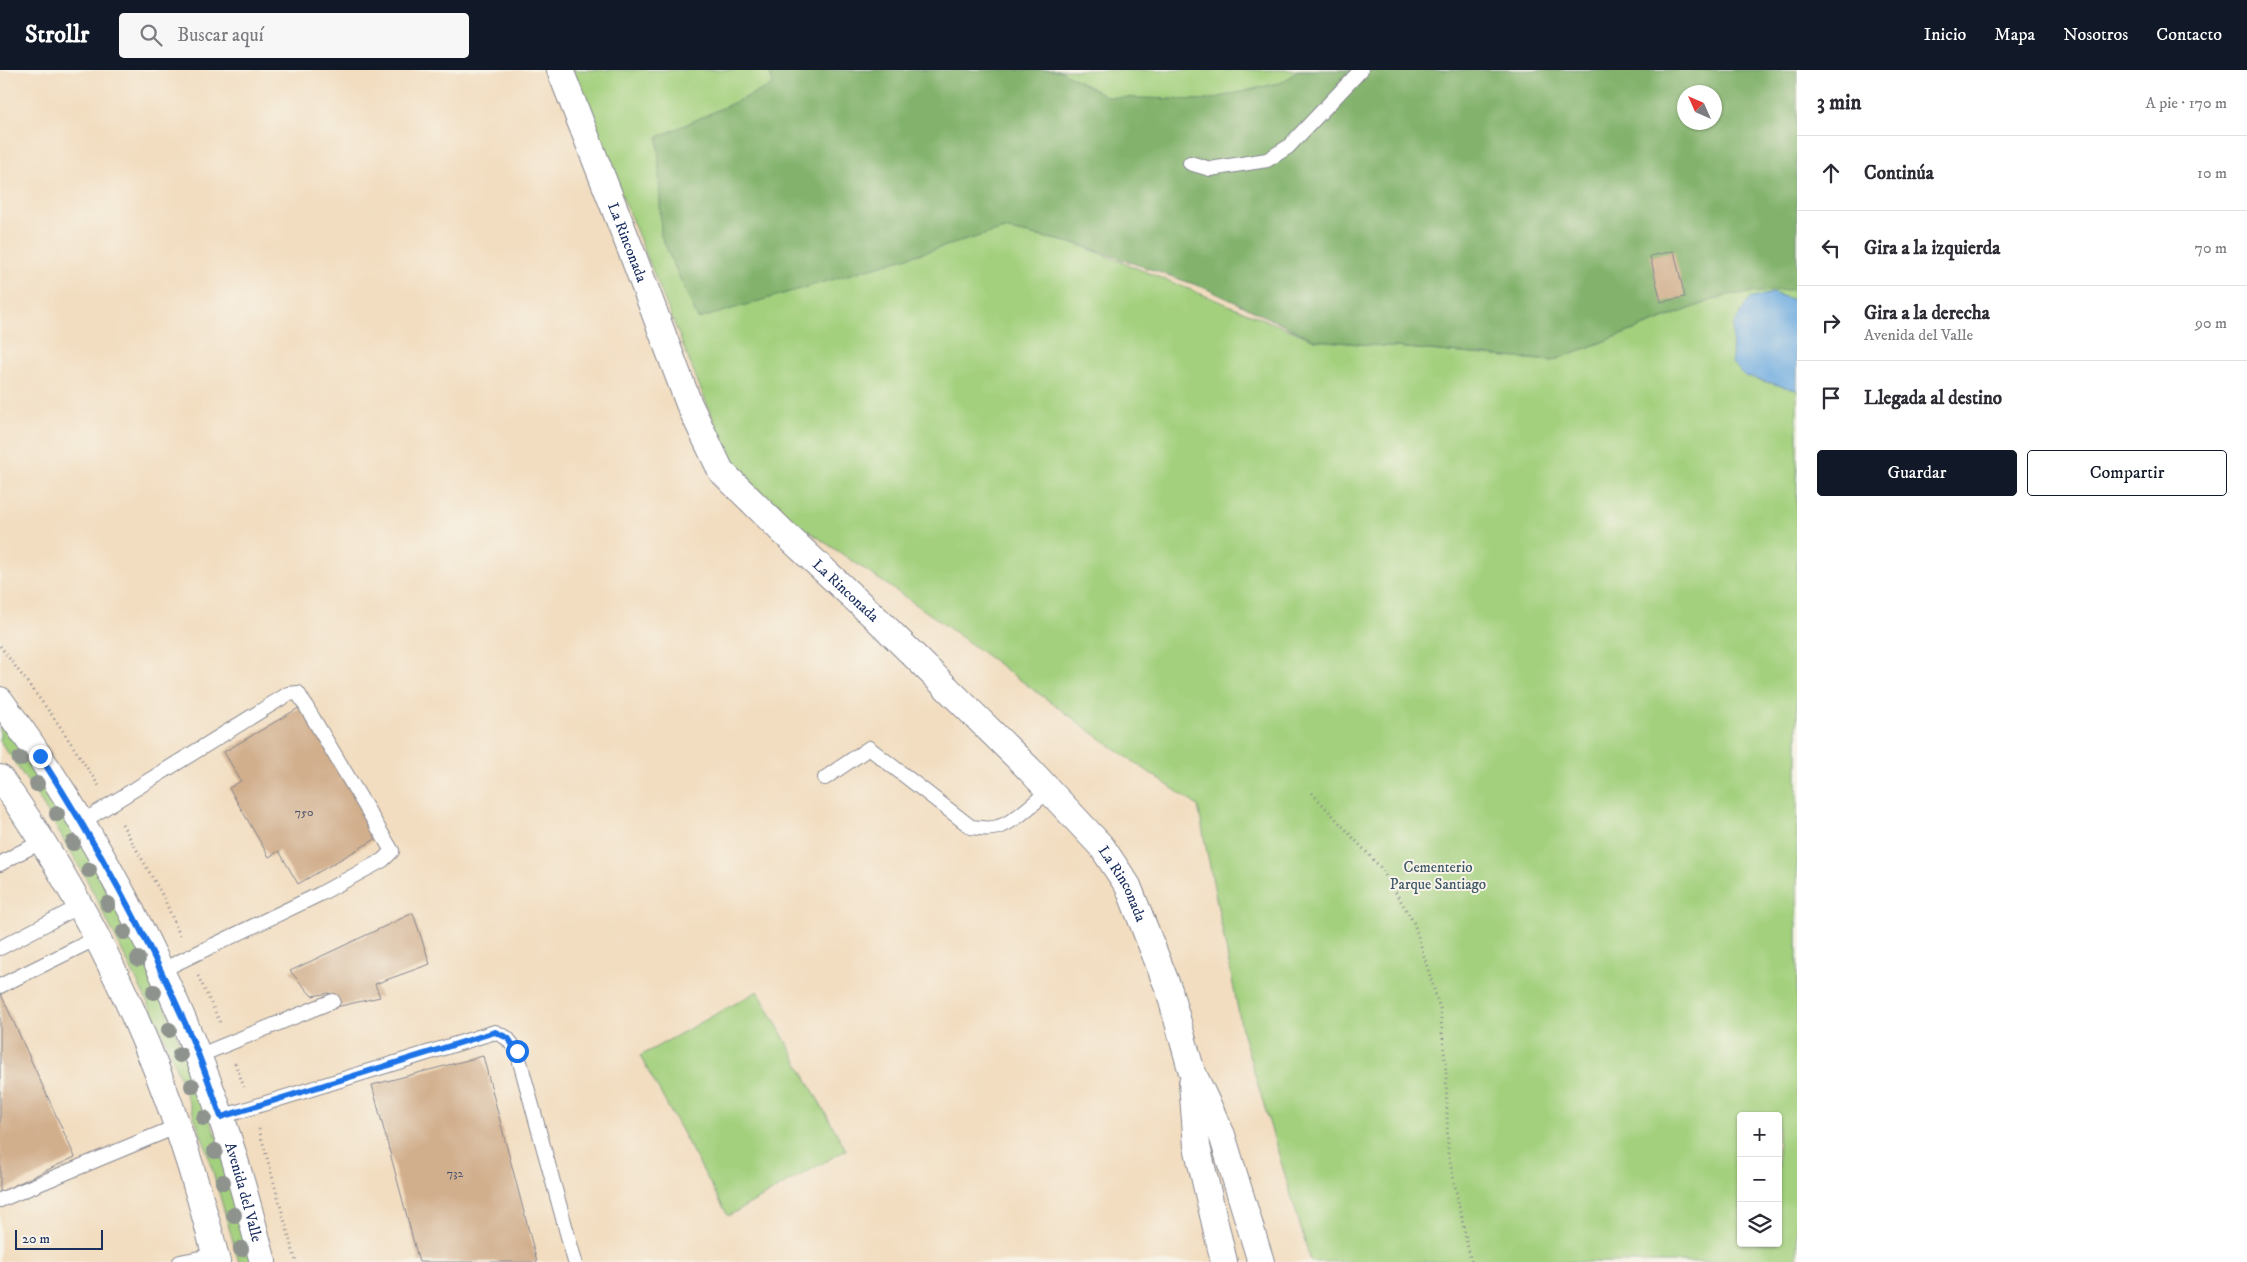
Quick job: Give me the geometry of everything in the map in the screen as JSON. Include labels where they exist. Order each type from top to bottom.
[{"type":"street","name":"La Rinconada","points":[[566,73],[689,404],[721,471],[783,532],[880,622],[1048,790],[1102,847],[1128,886],[1169,990],[1191,1070],[1222,1134],[1261,1262]]},
{"type":"street","name":"Avenida del Valle","points":[[0,700],[82,822],[134,918],[160,971],[198,1056],[221,1117],[264,1262]]},
{"type":"street","points":[[0,778],[42,842],[80,906],[134,1015],[158,1070],[178,1126],[216,1258]]},
{"type":"street","name":"La Rinconada","points":[[1191,1070],[1196,1146],[1224,1262]]},
{"type":"lane","points":[[1190,163],[1210,169],[1267,160],[1288,147],[1361,70]]},
{"type":"lane","points":[[82,822],[288,694],[298,693],[392,851],[383,860],[320,894],[160,971]]},
{"type":"lane","points":[[824,778],[868,748],[971,827],[985,829],[999,827],[1029,807],[1048,790]]},
{"type":"lane","points":[[0,864],[42,842]]},
{"type":"lane","points":[[0,948],[80,906]]},
{"type":"lane","points":[[0,986],[97,938]]},
{"type":"lane","points":[[198,1056],[333,1001]]},
{"type":"lane","points":[[221,1117],[495,1032],[508,1038],[517,1051],[575,1262]]},
{"type":"lane","points":[[0,1200],[178,1126]]},
{"type":"lane","points":[[180,1262],[216,1258]]},
{"type":"path","points":[[1312,793],[1381,868],[1414,923],[1440,1009],[1446,1071],[1448,1153],[1471,1262]]},
{"type":"green space","name":"Cementerio Parque Santiago","points":[[571,70],[788,70],[917,254],[1004,229],[1077,244],[1315,340],[1552,361],[1726,295],[1797,286],[1797,301],[1772,293],[1745,376],[1797,390],[1797,1262],[1311,1262],[1243,1035],[1198,806],[1108,744],[927,612],[769,504],[726,451]]},
{"type":"green space","points":[[769,70],[1059,70],[1108,97],[1207,100],[1283,82],[1298,70],[1797,70],[1797,289],[1726,295],[1552,361],[1315,340],[1205,288],[1077,244],[1004,229],[698,319],[661,236],[658,137],[773,85]]},
{"type":"green space","points":[[1033,70],[1317,70],[1286,93],[1128,122]]},
{"type":"green space","points":[[0,717],[77,834],[159,990],[218,1141],[252,1262],[239,1262],[206,1148],[162,1031],[86,878],[40,800],[0,741]]},
{"type":"green space","points":[[758,991],[846,1150],[728,1216],[640,1056]]},
{"type":"water","points":[[1772,293],[1797,301],[1797,390],[1745,376],[1732,363],[1733,326],[1749,299]]},
{"type":"building","points":[[1674,251],[1685,297],[1661,302],[1650,256]]},
{"type":"building","points":[[302,706],[379,837],[298,884],[279,851],[269,857],[229,788],[241,781],[224,752]]},
{"type":"building","points":[[413,913],[430,964],[375,984],[380,997],[336,1007],[330,993],[312,996],[290,971]]},
{"type":"building","points":[[0,992],[75,1157],[0,1192]]},
{"type":"building","points":[[483,1056],[537,1262],[419,1262],[372,1085]]},
{"type":"route","points":[[40,756],[82,822],[134,918],[192,1040],[221,1117],[252,1109],[495,1032],[508,1038],[517,1051]]}]
